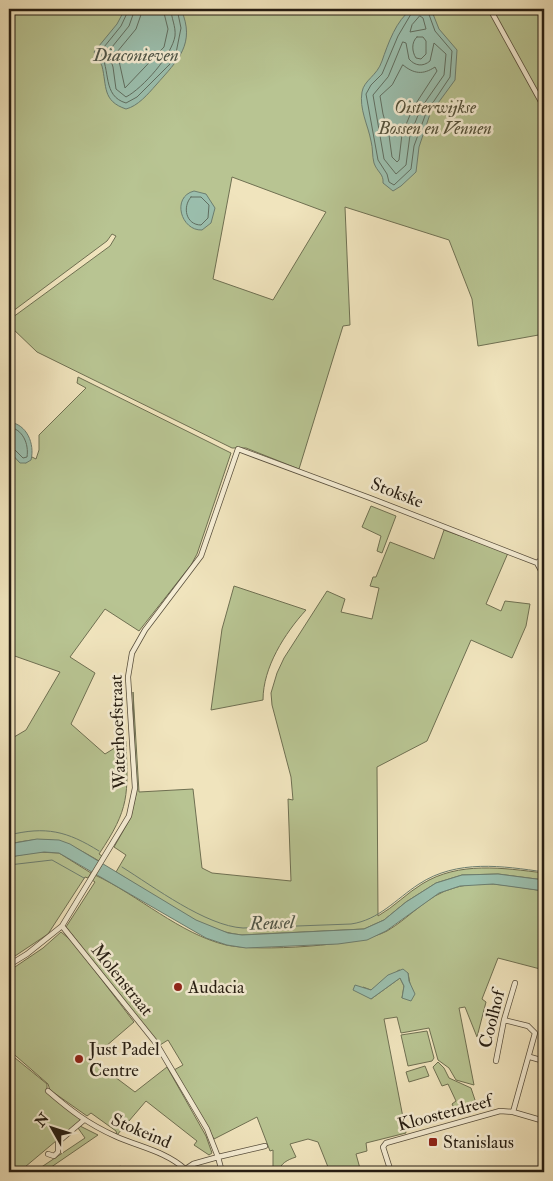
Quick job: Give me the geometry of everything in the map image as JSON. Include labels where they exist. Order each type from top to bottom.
[{"type":"street","points":[[491,10],[544,107]]},
{"type":"street","name":"Stokske","points":[[238,449],[538,562]]},
{"type":"street","name":"Waterhoefstraat","points":[[9,965],[27,954],[62,926],[130,816],[134,799],[128,677],[132,653],[144,630],[201,556],[238,449]]},
{"type":"street","points":[[544,558],[538,562],[544,576]]},
{"type":"street","name":"Molenstraat","points":[[62,926],[156,1043],[206,1129],[222,1172]]},
{"type":"street","name":"Coolhof","points":[[496,1061],[504,1020],[515,984]]},
{"type":"street","points":[[504,1020],[528,1026],[535,1033],[530,1057],[513,1112],[544,1121]]},
{"type":"street","points":[[530,1057],[544,1061]]},
{"type":"street","name":"Stokeind","points":[[48,1091],[84,1120],[129,1142],[163,1154],[183,1171]]},
{"type":"street","name":"Kloosterdreef","points":[[392,1172],[383,1147],[386,1143],[480,1115],[500,1111],[513,1112]]},
{"type":"street","name":"Stokeind","points":[[48,1154],[54,1156],[58,1152],[58,1142],[84,1120]]},
{"type":"street","points":[[183,1171],[218,1157],[266,1146]]},
{"type":"street","points":[[543,1172],[544,1168]]},
{"type":"street","points":[[116,1172],[120,1169]]},
{"type":"green space","name":"Oisterwijkse Bossen en Vennen","points":[[9,9],[544,9],[544,334],[478,346],[472,299],[449,240],[345,207],[350,325],[343,326],[299,469],[246,448],[232,448],[37,352],[11,327],[9,320],[110,246],[116,236],[112,234],[107,241],[9,314]],"holes":[[[232,177],[326,212],[273,300],[213,279]]]},
{"type":"green space","points":[[78,377],[231,453],[197,554],[191,565],[139,631],[105,609],[70,657],[95,673],[71,724],[105,754],[126,741],[127,788],[125,800],[117,825],[99,854],[102,856],[99,861],[75,848],[56,841],[36,840],[9,844],[9,740],[26,730],[60,672],[9,654],[9,451],[13,456],[26,463],[32,457],[36,459],[39,450],[39,435],[86,388],[77,383]]},
{"type":"green space","points":[[371,506],[396,516],[382,553],[377,551],[381,536],[362,527]]},
{"type":"green space","points":[[444,530],[508,553],[486,604],[501,611],[505,601],[530,604],[526,626],[512,658],[471,640],[427,741],[377,767],[378,916],[422,884],[451,872],[481,868],[513,869],[544,873],[544,880],[498,874],[462,875],[436,883],[406,902],[384,920],[364,929],[242,935],[209,927],[193,919],[160,901],[116,872],[126,855],[114,847],[130,819],[136,794],[133,692],[139,792],[193,789],[202,868],[212,873],[291,881],[288,799],[293,800],[291,777],[272,705],[271,693],[277,673],[284,658],[327,591],[345,599],[341,612],[372,619],[379,588],[370,586],[373,577],[376,577],[390,542],[434,559]]},
{"type":"green space","points":[[234,586],[306,610],[290,629],[271,663],[264,688],[263,700],[211,710],[222,629]]},
{"type":"green space","points":[[37,852],[59,853],[91,873],[88,878],[85,877],[48,934],[9,960],[9,857]]},
{"type":"green space","points":[[95,875],[111,883],[176,923],[209,940],[226,945],[260,948],[332,944],[374,936],[387,931],[427,901],[444,891],[465,885],[488,884],[544,891],[544,970],[498,958],[482,999],[486,1002],[477,1037],[465,1007],[459,1008],[474,1085],[456,1080],[449,1068],[438,1060],[429,1028],[401,1033],[397,1017],[384,1019],[406,1133],[366,1143],[367,1151],[356,1154],[361,1172],[330,1172],[318,1142],[308,1139],[290,1144],[296,1157],[285,1162],[278,1172],[273,1172],[273,1150],[270,1151],[257,1117],[214,1139],[174,1070],[183,1065],[168,1040],[160,1045],[66,927],[95,882],[92,880]],"holes":[[[399,970],[408,973],[410,984],[402,998],[404,986],[400,978],[371,999],[363,987],[371,990]]]},
{"type":"green space","points":[[61,932],[73,942],[134,1022],[91,1059],[135,1092],[167,1067],[206,1136],[212,1153],[209,1155],[194,1145],[197,1141],[146,1101],[117,1135],[116,1131],[91,1113],[87,1116],[50,1090],[48,1084],[9,1050],[9,971],[43,948]]},
{"type":"green space","points":[[427,1031],[434,1058],[432,1061],[408,1066],[401,1035]]},
{"type":"green space","points":[[9,1053],[47,1084],[47,1093],[81,1120],[19,1172],[9,1172]]},
{"type":"green space","points":[[438,1062],[444,1068],[449,1078],[471,1088],[477,1106],[456,1112],[452,1104],[456,1101],[448,1084],[442,1086],[433,1067]]},
{"type":"green space","points":[[425,1066],[429,1076],[409,1082],[406,1072]]},
{"type":"green space","points":[[80,1126],[98,1135],[44,1172],[34,1172],[85,1138],[78,1128]]},
{"type":"water","name":"Diaconieven","points":[[125,9],[181,9],[187,32],[182,51],[171,68],[150,92],[135,105],[126,109],[118,106],[109,97],[102,66],[94,52],[117,24]]},
{"type":"water","points":[[412,9],[431,9],[439,29],[457,50],[455,80],[430,114],[419,147],[416,172],[393,191],[383,183],[382,177],[375,166],[361,98],[365,84],[380,66],[401,19]]},
{"type":"water","points":[[194,191],[206,194],[215,208],[211,223],[202,230],[195,229],[189,225],[184,220],[182,213],[181,206],[183,200],[187,194]]},
{"type":"water","points":[[9,422],[21,427],[31,441],[31,460],[26,463],[20,463],[9,451]]},
{"type":"water","points":[[37,839],[59,840],[70,844],[196,920],[228,933],[242,935],[364,929],[384,920],[406,902],[436,883],[462,875],[498,874],[544,880],[544,891],[493,884],[460,886],[439,893],[386,931],[367,940],[338,944],[246,948],[227,945],[206,938],[59,853],[44,852],[9,857],[9,844]]},
{"type":"water","points":[[403,969],[408,973],[409,981],[415,994],[411,1001],[402,998],[404,986],[400,978],[371,999],[353,990],[355,985],[371,990],[388,975]]},
{"type":"waterway","points":[[9,835],[34,831],[56,832],[77,839],[99,851]]},
{"type":"waterway","points":[[9,865],[52,860],[84,878]]},
{"type":"waterway","name":"Reusel","points":[[122,867],[197,913],[228,926],[243,928],[361,922],[379,914],[419,884],[434,876],[464,868],[480,866],[544,872]]},
{"type":"place","name":"Audacia","points":[[178,987]]},
{"type":"place","name":"Just Padel Centre","points":[[79,1059]]},
{"type":"place","name":"Stanislaus","points":[[433,1142]]}]
